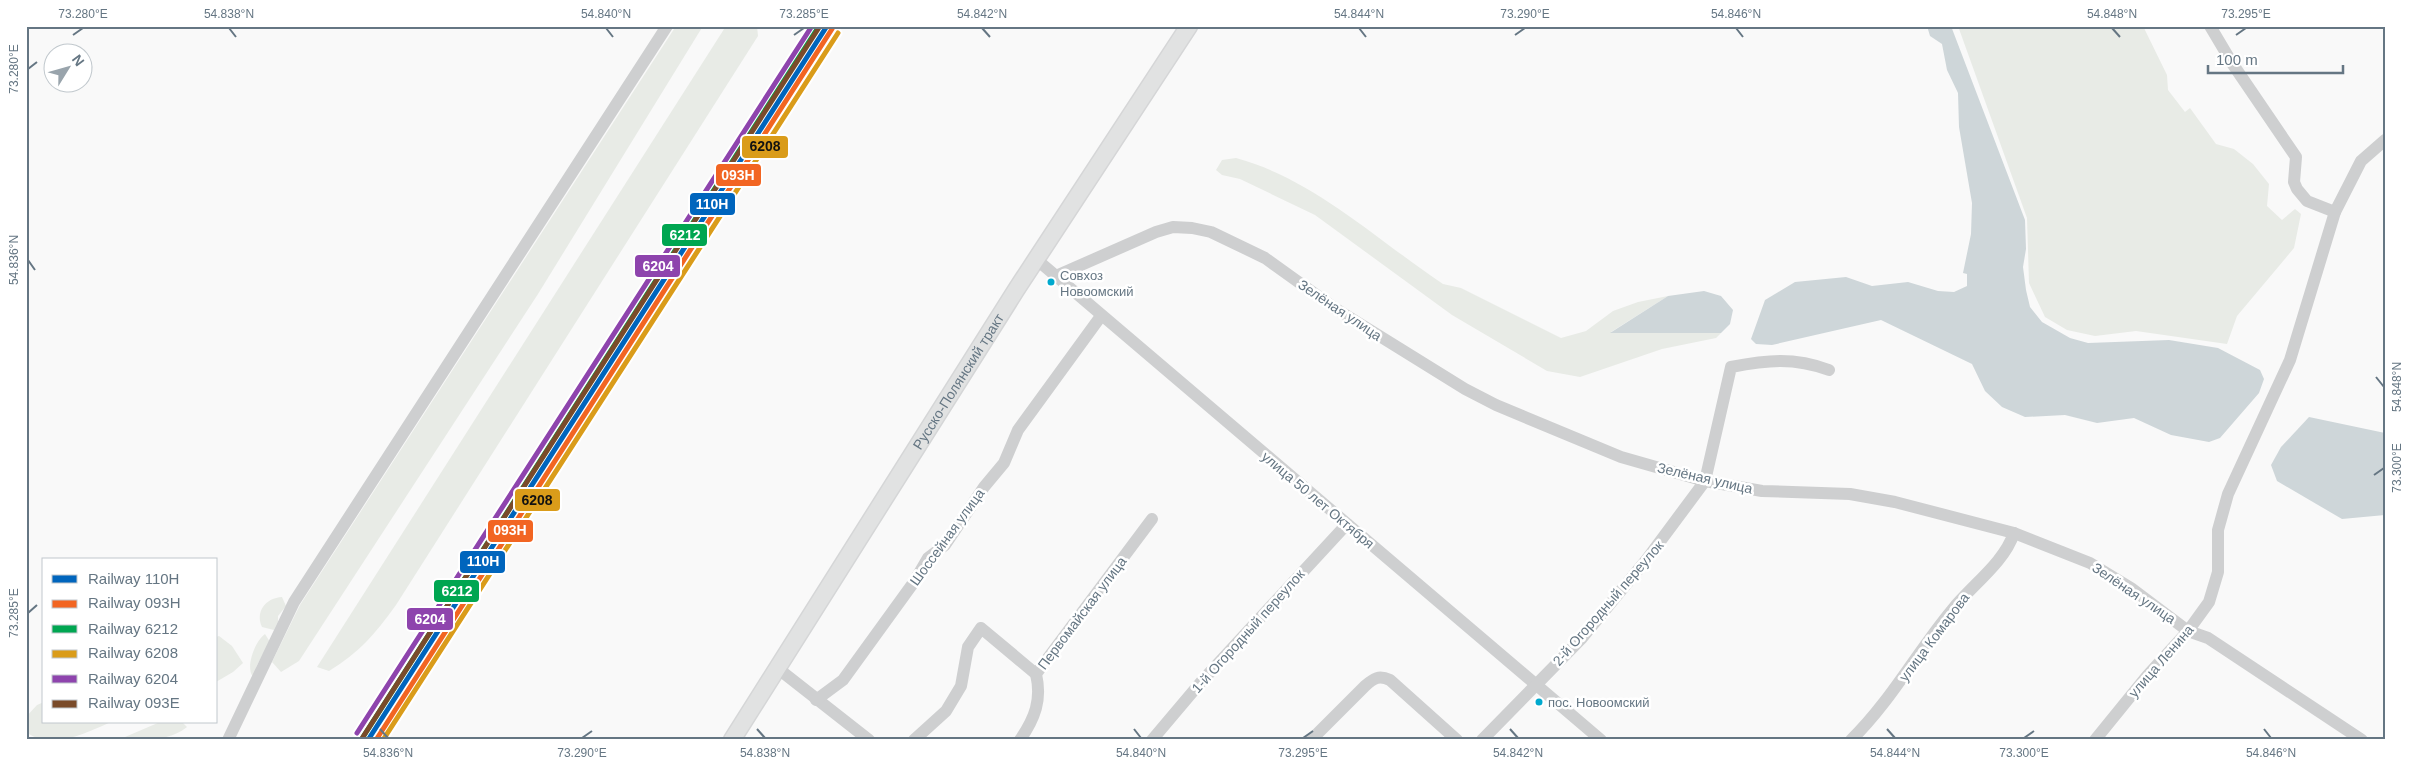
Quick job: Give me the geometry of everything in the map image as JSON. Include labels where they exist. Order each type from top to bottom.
[{"type":"main road","name":"Русско-Полянский тракт","points":[[732,740],[1036,259],[1189,26]]},
{"type":"street","points":[[228,740],[294,602],[667,26]]},
{"type":"street","points":[[2210,26],[2232,63],[2296,157],[2294,182],[2297,189],[2307,201],[2335,212]]},
{"type":"street","name":"улица Ленина","points":[[2094,740],[2147,676],[2188,631],[2209,602],[2215,588],[2218,572],[2218,530],[2228,494],[2290,360],[2335,212],[2361,161],[2385,140]]},
{"type":"street","name":"Зелёная улица","points":[[1056,276],[1156,232],[1173,227],[1192,228],[1210,232],[1265,258],[1336,308],[1417,361],[1496,405],[1621,457],[1705,481],[1762,491],[1850,494],[1895,502],[2014,533],[2090,563],[2131,588],[2188,631],[2208,638],[2362,740]]},
{"type":"street","name":"улица 50 лет Октября","points":[[1036,259],[1537,683],[1601,740]]},
{"type":"street","name":"Шоссейная улица","points":[[816,700],[843,680],[914,582],[928,558],[945,545],[984,488],[1004,463],[1018,430],[1102,316]]},
{"type":"street","points":[[1705,481],[1731,367],[1765,360],[1808,362],[1829,370]]},
{"type":"street","name":"2-й Огородный переулок","points":[[1482,740],[1594,624],[1661,541],[1705,481]]},
{"type":"street","name":"Первомайская улица","points":[[1020,740],[1031,723],[1038,706],[1039,686],[1036,674],[1152,519]]},
{"type":"street","name":"1-й Огородный переулок","points":[[1152,740],[1201,682],[1347,524]]},
{"type":"street","name":"улица Комарова","points":[[1851,740],[1885,703],[1920,651],[1952,610],[2002,556],[2009,546],[2014,533]]},
{"type":"street","points":[[914,740],[946,711],[961,686],[968,647],[981,628],[1036,674]]},
{"type":"street","points":[[776,668],[869,740]]},
{"type":"street","points":[[1311,740],[1365,686],[1374,678],[1382,676],[1390,680],[1457,740]]},
{"type":"shaded area","points":[[676,26],[703,26],[538,294],[299,661],[281,672],[272,662],[300,605]]},
{"type":"shaded area","points":[[726,26],[757,26],[758,36],[396,605],[374,634],[350,656],[329,671],[317,667]]},
{"type":"shaded area","points":[[1927,26],[1951,26],[2025,220],[2026,249],[2023,267],[2030,307],[2042,322],[2070,338],[2088,343],[2169,340],[2218,348],[2260,370],[2264,379],[2259,393],[2220,438],[2209,442],[2171,435],[2134,418],[2097,423],[2065,415],[2025,417],[2002,407],[1985,391],[1972,364],[1881,320],[1772,345],[1756,344],[1751,339],[1765,300],[1795,282],[1846,277],[1872,286],[1908,282],[1938,291],[1954,292],[1967,286],[1967,274],[1963,273],[1971,234],[1972,203],[1959,127],[1958,93],[1947,70],[1942,44],[1930,36]]},
{"type":"shaded area","points":[[1958,26],[2143,26],[2167,75],[2168,90],[2185,112],[2190,108],[2216,144],[2234,149],[2253,164],[2269,184],[2267,206],[2282,220],[2295,209],[2301,214],[2294,248],[2237,316],[2227,344],[2136,331],[2095,336],[2067,330],[2045,317],[2029,283],[2027,218]]},
{"type":"shaded area","points":[[1236,158],[1292,180],[1318,195],[1443,284],[1461,288],[1561,338],[1586,331],[1613,311],[1638,302],[1668,296],[1611,332],[1721,333],[1716,338],[1662,349],[1580,377],[1547,371],[1452,315],[1315,215],[1240,179],[1222,175],[1216,170],[1222,160]]},
{"type":"shaded area","points":[[1704,291],[1721,296],[1733,310],[1730,324],[1721,333],[1610,333],[1668,296]]},
{"type":"shaded area","points":[[2309,417],[2385,433],[2385,515],[2342,519],[2277,481],[2271,465],[2281,447]]},
{"type":"shaded area","points":[[282,597],[286,606],[278,616],[278,622],[274,630],[262,627],[260,616],[263,606],[271,600]]},
{"type":"shaded area","points":[[265,634],[270,642],[257,665],[253,677],[250,667],[252,654],[261,637]]},
{"type":"shaded area","points":[[218,636],[232,646],[243,663],[233,672],[218,681]]},
{"type":"shaded area","points":[[42,703],[42,724],[107,724],[80,735],[57,740],[46,740],[26,732],[26,717],[37,705]]},
{"type":"shaded area","points":[[155,724],[184,724],[187,727],[180,732],[163,738],[118,740]]},
{"type":"rail line","name":"6204","points":[[357,733],[812,26]]},
{"type":"rail line","name":"6212","points":[[363,737],[819,26]]},
{"type":"rail line","name":"093Е","points":[[361,740],[820,26]]},
{"type":"rail line","name":"110Н","points":[[368,740],[827,26]]},
{"type":"rail line","name":"093Н","points":[[376,740],[832,29]]},
{"type":"rail line","name":"6208","points":[[383,740],[838,33]]},
{"type":"place","name":"Совхоз Новоомский","points":[[1051,282]]},
{"type":"place","name":"пос. Новоомский","points":[[1539,702]]}]
